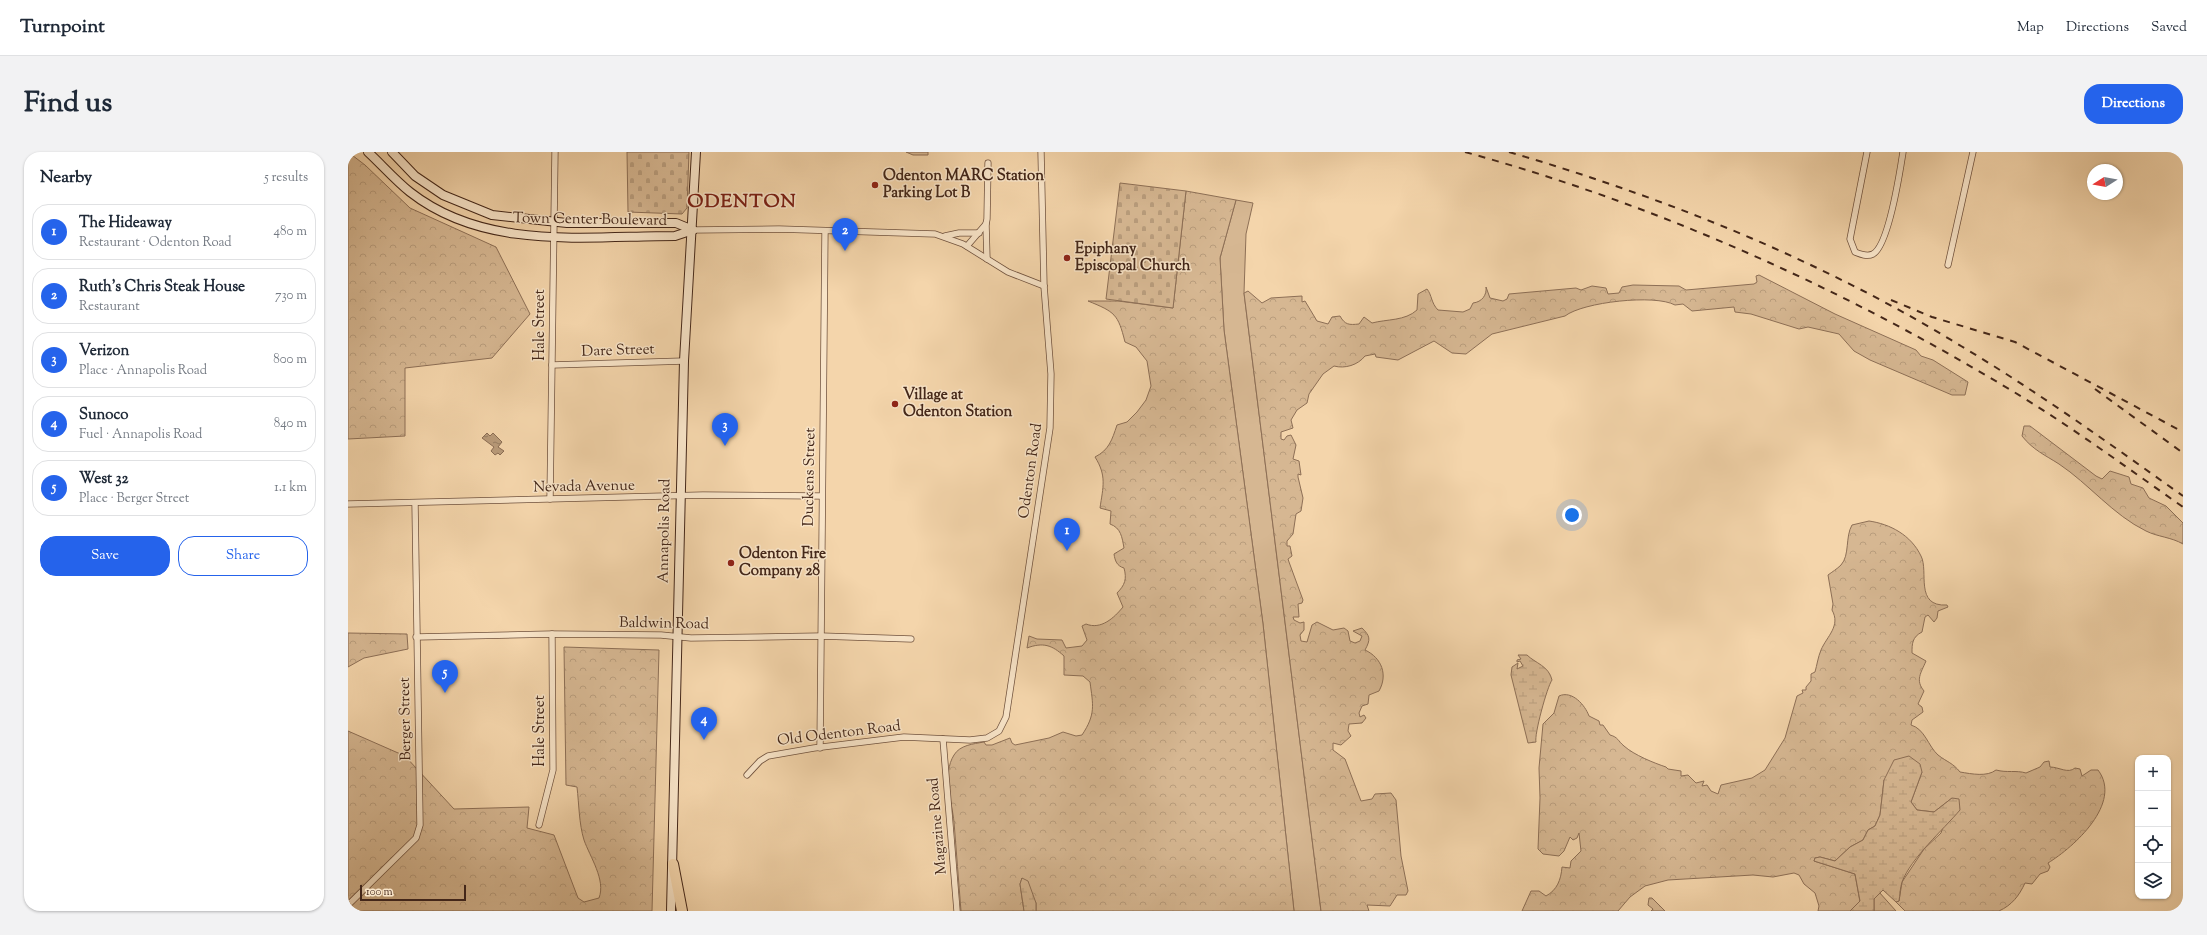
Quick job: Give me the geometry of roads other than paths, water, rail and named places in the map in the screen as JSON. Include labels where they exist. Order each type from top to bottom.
[{"type":"highway","points":[[673,864],[682,911]]},
{"type":"main road","name":"Town Center Boulevard","points":[[368,152],[410,192],[442,212],[490,230],[522,235],[553,236],[675,236],[693,230]]},
{"type":"main road","name":"Town Center Boulevard","points":[[392,152],[415,176],[443,195],[467,207],[492,215],[554,222],[676,223],[693,230]]},
{"type":"main road","name":"Annapolis Road","points":[[671,911],[684,361],[693,230],[696,152]]},
{"type":"street","name":"Hale Street","points":[[550,499],[555,152]]},
{"type":"street","name":"Odenton Road","points":[[943,739],[986,738],[999,731],[1006,717],[1050,428],[1051,374],[1044,286],[1041,152]]},
{"type":"street","points":[[1867,152],[1850,239],[1855,252],[1868,255],[1873,254],[1879,247],[1887,230],[1903,152]]},
{"type":"street","points":[[1948,265],[1972,152]]},
{"type":"street","points":[[987,259],[986,224],[988,211],[988,163]]},
{"type":"street","points":[[967,246],[986,224]]},
{"type":"street","name":"Town Center Boulevard","points":[[693,230],[779,229],[825,232],[893,232],[945,236],[967,246],[1008,272],[1044,286]]},
{"type":"street","name":"Duckens Street","points":[[820,748],[821,496],[825,232]]},
{"type":"street","points":[[945,236],[959,233],[979,233]]},
{"type":"street","name":"Dare Street","points":[[552,365],[684,361]]},
{"type":"street","name":"Nevada Avenue","points":[[348,504],[680,497],[703,495],[821,496]]},
{"type":"street","name":"Berger Street","points":[[348,905],[416,838],[420,825],[415,503]]},
{"type":"street","name":"Hale Street","points":[[539,825],[553,770],[552,634]]},
{"type":"street","name":"Baldwin Road","points":[[416,637],[552,634],[661,635],[677,637],[820,636],[911,639]]},
{"type":"street","name":"Old Odenton Road","points":[[747,775],[760,761],[768,756],[904,737],[943,739]]},
{"type":"street","name":"Magazine Road","points":[[943,739],[957,911]]},
{"type":"water","points":[[487,433],[490,436],[493,433],[502,442],[498,447],[504,451],[500,455],[498,453],[495,455],[491,451],[494,447],[482,438]]},
{"type":"railway","points":[[1465,152],[1536,173],[1607,197],[1676,223],[1745,252],[1879,316],[1944,351],[2009,389],[2075,432],[2183,507]]},
{"type":"railway","points":[[1509,152],[1568,170],[1684,211],[1798,259],[1853,286],[1908,315],[1990,364],[2074,419],[2183,496]]},
{"type":"railway","points":[[1891,300],[1932,317],[2015,342],[2183,432]]},
{"type":"railway","points":[[2095,389],[2183,453]]},
{"type":"place","name":"Odenton MARC Station Parking Lot B","points":[[875,185]]},
{"type":"place","name":"Ruth's Chris Steak House","points":[[845,251]]},
{"type":"place","name":"Epiphany Episcopal Church","points":[[1067,258]]},
{"type":"place","name":"Village at Odenton Station","points":[[895,404]]},
{"type":"place","name":"Verizon","points":[[725,446]]},
{"type":"place","name":"The Hideaway","points":[[1067,551]]},
{"type":"place","name":"Odenton Fire Company 28","points":[[731,563]]},
{"type":"place","name":"West 32","points":[[445,693]]},
{"type":"place","name":"Sunoco","points":[[704,740]]},
{"type":"district","name":"ODENTON","points":[[742,202]]}]
